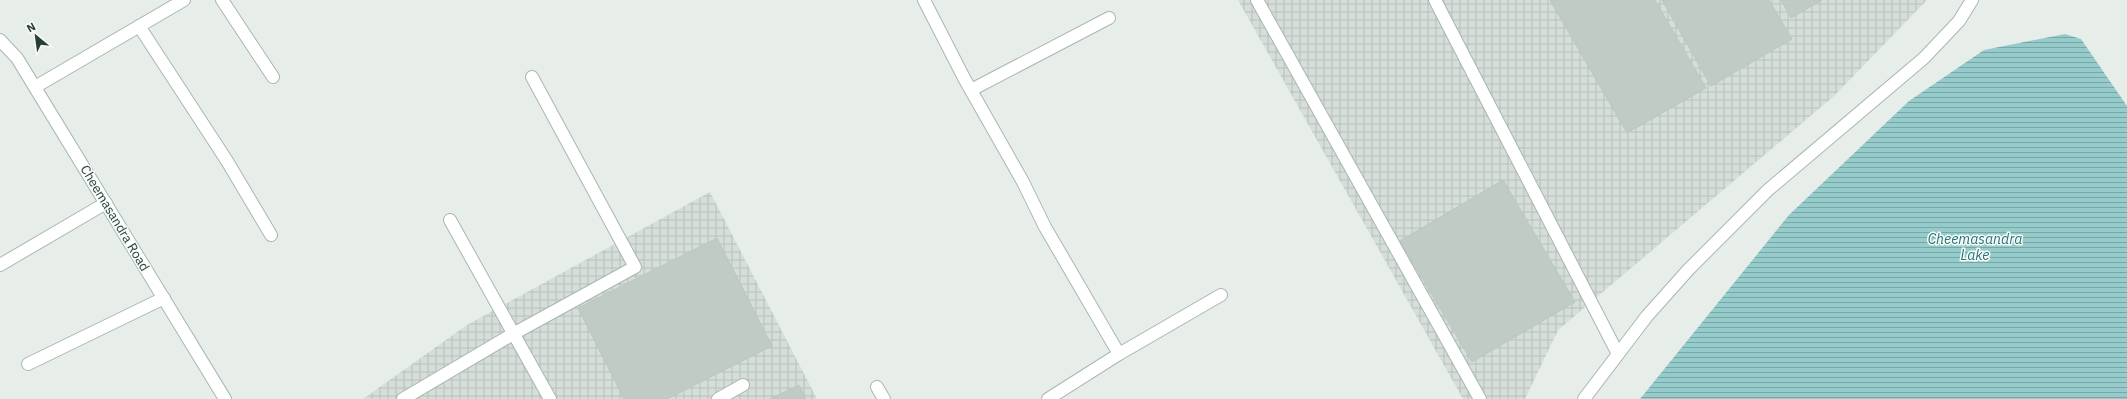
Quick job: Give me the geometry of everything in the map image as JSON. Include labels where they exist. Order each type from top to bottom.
[{"type":"street","points":[[35,87],[184,0]]},
{"type":"street","points":[[222,0],[273,77]]},
{"type":"street","points":[[924,0],[971,90],[1024,182],[1060,254],[1119,354]]},
{"type":"street","points":[[1257,0],[1480,399]]},
{"type":"street","points":[[1435,0],[1618,354]]},
{"type":"street","points":[[1584,399],[1647,316],[1689,269],[1768,190],[1924,58],[1959,21],[1972,0]]},
{"type":"street","points":[[971,90],[1109,18]]},
{"type":"street","points":[[139,26],[227,161],[272,235]]},
{"type":"street","name":"Cheemasandra Road","points":[[0,40],[17,58],[225,399]]},
{"type":"street","points":[[403,399],[513,334],[635,267],[532,77]]},
{"type":"street","points":[[0,265],[106,203]]},
{"type":"street","points":[[450,220],[550,399]]},
{"type":"street","points":[[1048,399],[1119,354],[1221,295]]},
{"type":"street","points":[[28,364],[164,298]]},
{"type":"street","points":[[718,399],[744,385]]},
{"type":"street","points":[[877,387],[884,399]]},
{"type":"shaded area","points":[[1238,0],[1927,0],[1834,96],[1558,330],[1525,399],[1463,399]]},
{"type":"shaded area","points":[[710,192],[817,399],[363,399],[467,325]]},
{"type":"water","name":"Cheemasandra Lake","points":[[2065,34],[2081,39],[2127,106],[2127,399],[1640,399],[1789,215],[1909,101],[1984,50]]},
{"type":"building","points":[[1550,0],[1655,0],[1706,88],[1627,133]]},
{"type":"building","points":[[1662,0],[1769,0],[1792,39],[1711,86]]},
{"type":"building","points":[[1781,0],[1822,0],[1791,18]]},
{"type":"building","points":[[1503,180],[1575,302],[1472,362],[1400,241]]},
{"type":"building","points":[[717,238],[772,346],[667,399],[624,399],[578,308]]},
{"type":"building","points":[[799,385],[806,399],[770,399]]}]
